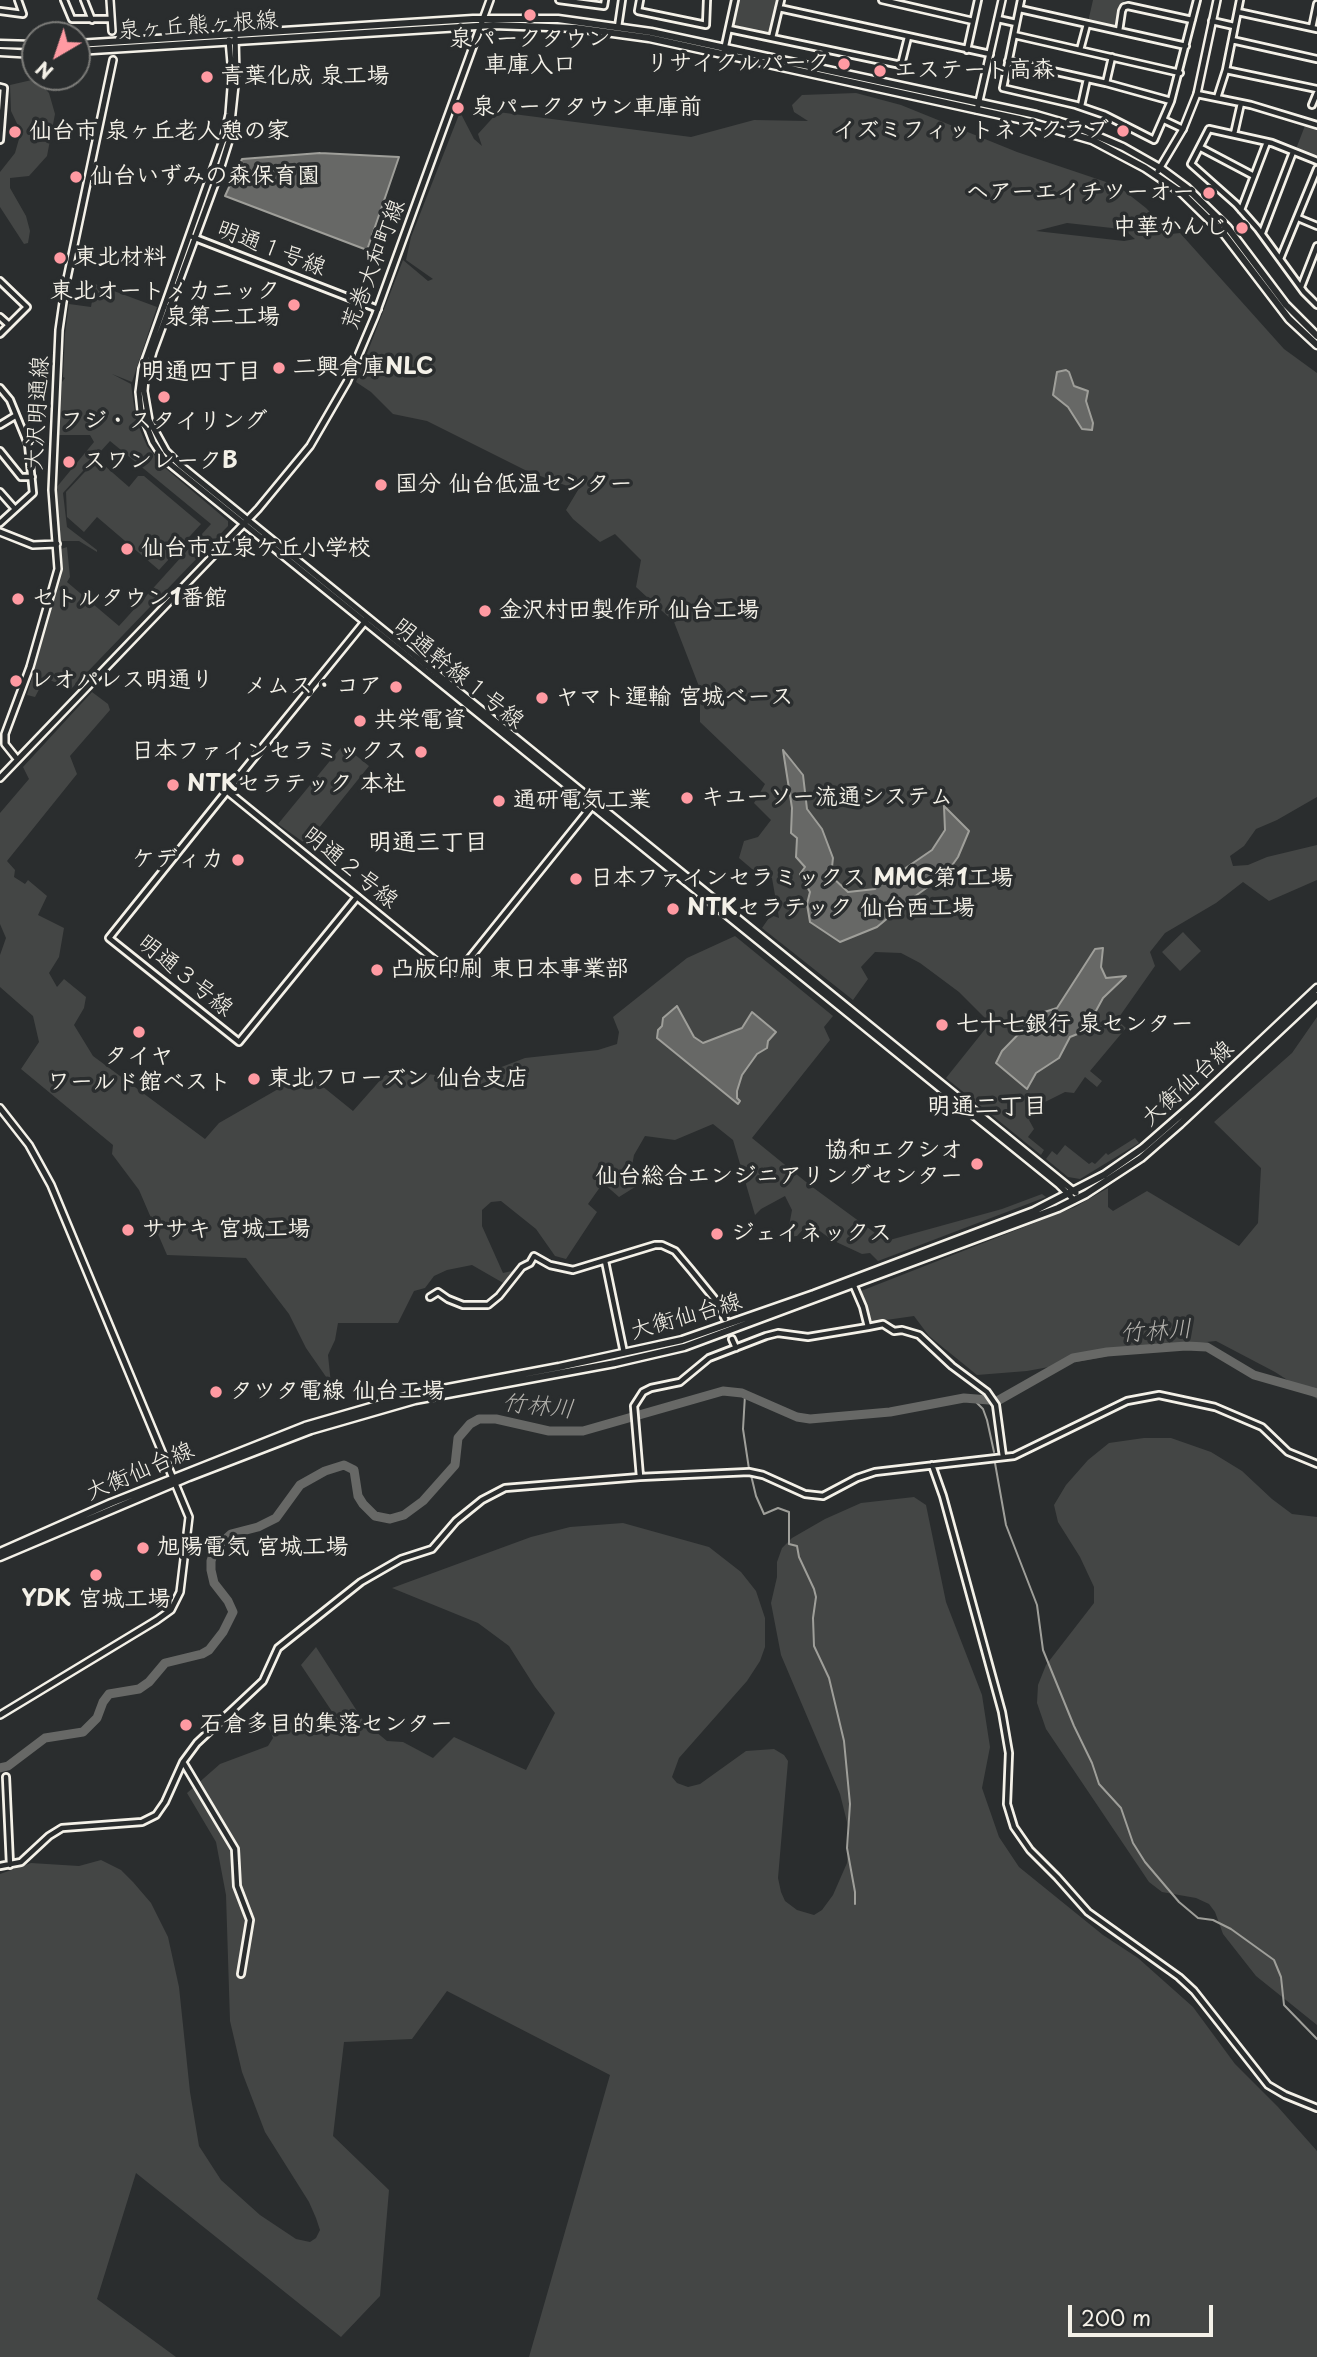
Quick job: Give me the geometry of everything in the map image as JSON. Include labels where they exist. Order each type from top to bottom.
[{"type":"main road","name":"泉ヶ丘熊ヶ根線","points":[[91,50],[542,18],[618,27],[978,106],[1036,115],[1074,126],[1123,147],[1187,188],[1228,229],[1286,305],[1317,336]]},
{"type":"main road","name":"泉ヶ丘熊ヶ根線","points":[[482,22],[607,32],[723,51]]},
{"type":"main road","name":"泉ヶ丘熊ヶ根線","points":[[91,43],[232,38]]},
{"type":"main road","points":[[0,44],[21,45]]},
{"type":"main road","points":[[0,52],[21,53]]},
{"type":"main road","name":"泉ヶ丘熊ヶ根線","points":[[1158,171],[1211,220],[1289,319],[1317,345]]},
{"type":"main road","name":"大衡仙台線","points":[[0,1554],[305,1426],[392,1400],[682,1340],[1074,1196],[1156,1138],[1317,988]]},
{"type":"main road","name":"大衡仙台線","points":[[175,1480],[300,1434],[415,1400],[615,1363],[684,1347],[1031,1219],[1141,1158],[1317,996]]},
{"type":"street","points":[[0,11],[23,14],[18,0]]},
{"type":"street","points":[[64,0],[72,19],[111,19]]},
{"type":"street","points":[[84,0],[92,20]]},
{"type":"street","points":[[110,0],[112,31]]},
{"type":"street","name":"荒巻大和町線","points":[[0,778],[245,522],[292,470],[328,418],[347,382],[378,309],[491,0]]},
{"type":"street","points":[[559,0],[604,6],[605,0]]},
{"type":"street","points":[[618,27],[622,0]]},
{"type":"street","points":[[640,0],[638,11],[706,25],[707,0]]},
{"type":"street","points":[[723,51],[735,0]]},
{"type":"street","points":[[772,38],[780,0]]},
{"type":"street","points":[[882,0],[973,21]]},
{"type":"street","points":[[967,50],[978,0]]},
{"type":"street","points":[[978,106],[1002,0]]},
{"type":"street","points":[[1021,0],[1003,88],[1043,95],[1081,106],[1154,140],[1180,73],[1196,0]]},
{"type":"street","points":[[1158,171],[1183,129],[1197,93],[1217,0]]},
{"type":"street","points":[[1217,98],[1226,70],[1240,0]]},
{"type":"street","points":[[1238,12],[1314,29],[1317,4]]},
{"type":"street","points":[[1119,31],[1122,11],[1128,6],[1192,20]]},
{"type":"street","points":[[779,8],[991,55]]},
{"type":"street","points":[[1019,9],[1186,46]]},
{"type":"street","points":[[998,19],[1016,23]]},
{"type":"street","points":[[1212,21],[1234,26]]},
{"type":"street","points":[[1080,50],[1087,24]]},
{"type":"street","points":[[729,29],[901,65],[908,37]]},
{"type":"street","points":[[1014,35],[1180,73]]},
{"type":"street","name":"明通幹線１号線","points":[[232,38],[236,76],[229,141],[145,379],[149,419],[166,451],[245,522],[1074,1196]]},
{"type":"street","points":[[1231,40],[1317,59]]},
{"type":"street","points":[[1107,83],[1112,57]]},
{"type":"street","name":"大沢明通線","points":[[17,759],[5,744],[5,734],[30,667],[58,569],[52,463],[59,330],[65,288],[113,60]]},
{"type":"street","points":[[1008,61],[1107,83],[1171,101]]},
{"type":"street","points":[[1226,70],[1317,91],[1312,105]]},
{"type":"street","points":[[1081,106],[1087,79]]},
{"type":"street","points":[[0,87],[4,88],[0,140]]},
{"type":"street","points":[[1197,93],[1317,125]]},
{"type":"street","points":[[1234,134],[1241,103]]},
{"type":"street","points":[[1164,120],[1183,129]]},
{"type":"street","points":[[1317,161],[1267,142],[1209,129],[1191,164],[1262,234],[1317,305]]},
{"type":"street","points":[[1241,211],[1267,142]]},
{"type":"street","points":[[1201,148],[1254,176]]},
{"type":"street","points":[[1262,234],[1293,152]]},
{"type":"street","points":[[1280,259],[1317,169]]},
{"type":"street","points":[[1310,190],[1317,193]]},
{"type":"street","points":[[1298,218],[1317,226]]},
{"type":"street","name":"明通１号線","points":[[193,237],[378,309]]},
{"type":"street","points":[[1301,287],[1317,246]]},
{"type":"street","points":[[0,281],[27,307],[0,334]]},
{"type":"street","points":[[0,317],[9,325]]},
{"type":"street","points":[[0,388],[10,400],[28,444],[33,493],[0,523]]},
{"type":"street","points":[[0,425],[15,416]]},
{"type":"street","points":[[0,451],[21,477],[32,477]]},
{"type":"street","points":[[0,492],[15,509]]},
{"type":"street","points":[[0,532],[33,545],[57,544]]},
{"type":"street","points":[[227,791],[367,620]]},
{"type":"street","name":"明通２号線","points":[[227,791],[447,970],[456,972],[594,804]]},
{"type":"street","name":"明通３号線","points":[[227,791],[109,938],[239,1042],[357,897]]},
{"type":"street","points":[[0,1108],[29,1145],[51,1185],[189,1517],[180,1592],[171,1610],[0,1715]]},
{"type":"street","points":[[430,1297],[438,1292],[463,1305],[488,1305],[534,1256],[550,1265],[573,1270],[655,1245],[669,1247],[717,1302],[724,1319]]},
{"type":"street","points":[[605,1261],[624,1353]]},
{"type":"street","points":[[854,1286],[868,1327]]},
{"type":"street","points":[[640,1477],[634,1406],[643,1392],[681,1382],[709,1358],[778,1333],[808,1337],[883,1324],[894,1331],[902,1330],[919,1335],[990,1396],[996,1405],[1003,1457]]},
{"type":"street","points":[[732,1339],[736,1348]]},
{"type":"street","points":[[0,1866],[20,1861],[62,1828],[142,1822],[156,1815],[165,1802],[183,1762],[197,1743],[263,1681],[278,1648],[361,1582],[401,1559],[432,1549],[456,1521],[482,1500],[505,1488],[640,1477],[748,1472],[763,1475],[805,1494],[827,1495],[857,1478],[875,1472],[1014,1455],[1127,1401],[1159,1395],[1215,1407],[1262,1427],[1288,1452],[1317,1464]]},
{"type":"street","points":[[932,1465],[943,1496],[1002,1712],[1009,1753],[1007,1804],[1014,1827],[1030,1850],[1088,1912],[1179,1977],[1194,1991],[1268,2085],[1284,2095],[1317,2108]]},
{"type":"street","points":[[183,1762],[235,1849],[237,1886],[250,1920],[241,1974]]},
{"type":"street","points":[[6,1777],[10,1864]]},
{"type":"shaded area","points":[[738,0],[777,0],[771,31],[768,33],[735,26],[733,23]]},
{"type":"shaded area","points":[[1093,0],[1125,0],[1115,28],[1088,22]]},
{"type":"shaded area","points":[[21,82],[21,91],[47,91],[55,114],[47,156],[29,176],[10,178],[10,188],[26,216],[30,231],[28,243],[24,244],[0,207],[0,172],[15,153],[21,132],[11,111],[10,85]]},
{"type":"shaded area","points":[[856,93],[901,105],[1017,152],[1118,186],[1146,208],[1171,234],[1180,233],[1284,349],[1317,373],[1317,797],[1256,829],[1244,846],[1230,856],[1233,866],[1248,865],[1267,857],[1317,845],[1317,880],[1269,901],[1243,882],[1216,903],[1165,933],[1150,952],[1155,966],[1117,1020],[1126,1028],[1090,1071],[1102,1081],[1097,1087],[1085,1077],[1074,1093],[1065,1092],[1041,1104],[1029,1120],[1034,1129],[1028,1137],[1044,1150],[1041,1155],[946,1078],[990,1023],[959,992],[920,963],[901,953],[875,952],[861,967],[868,979],[853,1000],[762,928],[771,915],[779,918],[772,878],[752,869],[739,858],[744,841],[758,837],[771,820],[754,803],[765,784],[700,722],[700,689],[674,622],[636,587],[641,560],[615,534],[600,542],[573,519],[566,510],[578,490],[527,471],[427,421],[393,414],[371,392],[356,382],[403,260],[428,281],[433,279],[406,260],[411,237],[460,112],[474,139],[482,146],[478,134],[498,112],[691,137],[754,120],[808,121],[794,112],[792,105],[802,95]],"holes":[[[1067,223],[1112,228],[1128,233],[1135,239],[1124,241],[1036,231]]]},
{"type":"shaded area","points":[[1306,123],[1317,127],[1317,157],[1296,149]]},
{"type":"shaded area","points":[[320,153],[399,157],[367,250],[225,196],[242,159]]},
{"type":"shaded area","points":[[95,284],[157,307],[132,382],[112,374],[131,384],[136,420],[147,446],[164,467],[228,521],[228,526],[71,689],[45,678],[35,697],[27,695],[62,574],[61,549],[67,547],[70,577],[67,582],[119,626],[211,524],[110,441],[63,493],[67,527],[97,552],[79,541],[60,541],[56,488],[94,442],[90,435],[59,435],[69,304],[91,307]]},
{"type":"shaded area","points":[[1066,370],[1074,386],[1088,391],[1086,401],[1093,423],[1092,430],[1082,429],[1068,407],[1053,395],[1057,372]]},
{"type":"shaded area","points":[[97,459],[129,487],[138,476],[144,476],[201,524],[159,570],[97,517],[84,532],[67,517],[66,492]]},
{"type":"shaded area","points":[[92,692],[108,704],[110,710],[70,756],[77,774],[7,861],[15,870],[14,877],[25,884],[28,880],[47,896],[38,915],[64,928],[59,957],[49,973],[57,987],[64,979],[86,997],[84,1008],[74,1025],[93,1056],[205,1139],[219,1123],[306,1073],[353,1111],[383,1077],[393,1070],[470,1079],[525,1058],[598,1050],[617,1044],[619,1032],[613,1017],[687,958],[735,936],[833,1016],[824,1027],[830,1040],[752,1138],[811,1186],[886,1241],[1002,1209],[1042,1194],[1046,1197],[878,1261],[870,1253],[862,1254],[832,1240],[809,1223],[797,1236],[787,1237],[792,1210],[785,1196],[755,1215],[733,1140],[713,1124],[675,1140],[645,1136],[634,1155],[631,1171],[635,1187],[619,1197],[603,1183],[588,1204],[597,1212],[566,1259],[555,1256],[536,1229],[501,1201],[491,1202],[482,1210],[482,1226],[503,1273],[512,1271],[524,1259],[526,1261],[505,1284],[472,1265],[447,1270],[434,1276],[425,1288],[414,1291],[398,1323],[338,1323],[335,1340],[328,1355],[331,1384],[306,1348],[289,1314],[246,1258],[167,1255],[139,1190],[112,1154],[113,1145],[21,1069],[39,1042],[33,1016],[0,987],[0,955],[6,938],[0,924],[0,813],[29,779],[23,767]]},
{"type":"shaded area","points":[[343,745],[369,766],[306,844],[278,824]]},
{"type":"shaded area","points":[[783,750],[803,775],[807,809],[822,829],[833,858],[831,876],[848,892],[875,889],[932,850],[945,830],[944,806],[969,831],[958,857],[946,874],[877,927],[840,942],[810,922],[807,904],[810,892],[800,874],[805,867],[796,857],[797,838],[791,833],[792,808]]},
{"type":"shaded area","points":[[1183,932],[1201,951],[1180,971],[1162,952]]},
{"type":"shaded area","points":[[1103,948],[1101,967],[1106,978],[1126,976],[1103,998],[1085,1031],[1070,1037],[1059,1058],[1036,1073],[1027,1089],[996,1063],[1002,1051],[1038,1014],[1057,1008],[1095,949]]},
{"type":"shaded area","points":[[677,1006],[694,1037],[703,1043],[742,1028],[752,1012],[776,1032],[768,1041],[767,1048],[757,1054],[742,1075],[737,1091],[740,1101],[738,1104],[657,1038],[663,1018]]},
{"type":"shaded area","points":[[1317,1017],[1317,1399],[1275,1372],[1216,1341],[1158,1347],[1027,1371],[977,1375],[929,1336],[914,1316],[872,1322],[861,1291],[1075,1207],[1108,1188],[1108,1207],[1113,1211],[1147,1191],[1239,1246],[1258,1223],[1261,1168],[1214,1122],[1292,1053]]},
{"type":"shaded area","points":[[1135,1138],[1139,1143],[1080,1179],[1068,1177],[1046,1159],[1052,1151],[1057,1155],[1065,1145],[1089,1164],[1095,1164],[1106,1153],[1108,1155]]},
{"type":"shaded area","points":[[1144,1438],[1171,1438],[1211,1452],[1242,1471],[1292,1514],[1317,1517],[1317,2025],[1256,1976],[1223,1934],[1209,1904],[1196,1898],[1162,1892],[1149,1882],[1046,1729],[1037,1703],[1038,1685],[1046,1665],[1094,1603],[1094,1587],[1080,1557],[1058,1522],[1054,1505],[1066,1485],[1088,1460],[1109,1443]]},
{"type":"shaded area","points":[[914,1497],[926,1505],[946,1602],[982,1695],[990,1747],[982,1788],[999,1837],[1019,1867],[1103,1935],[1138,1958],[1193,2007],[1235,2064],[1317,2151],[1317,2357],[529,2357],[610,2075],[447,1991],[412,2039],[344,2042],[333,2136],[389,2190],[380,2296],[341,2337],[136,2173],[97,2299],[176,2357],[0,2357],[0,1874],[31,1863],[79,1866],[101,1860],[121,1870],[151,1903],[168,1937],[179,1987],[190,2092],[199,2146],[221,2180],[260,2215],[296,2239],[310,2242],[320,2230],[316,2218],[309,2202],[265,2132],[242,2072],[230,2021],[226,1895],[216,1842],[187,1793],[220,1764],[268,1746],[273,1738],[268,1726],[335,1716],[301,1665],[316,1647],[364,1722],[387,1741],[403,1742],[433,1758],[454,1737],[526,1770],[555,1713],[509,1646],[478,1623],[392,1588],[531,1537],[570,1527],[623,1523],[709,1547],[741,1572],[756,1591],[765,1618],[765,1647],[760,1661],[747,1681],[679,1758],[672,1777],[677,1783],[688,1787],[700,1784],[746,1751],[774,1749],[784,1755],[788,1761],[778,1878],[785,1901],[797,1910],[814,1915],[822,1910],[833,1895],[847,1863],[849,1830],[840,1794],[781,1655],[771,1603],[777,1577],[777,1562],[782,1548],[792,1538],[825,1519],[861,1503]]},
{"type":"waterway","name":"竹林川","points":[[999,1400],[1073,1358],[1107,1352],[1186,1346],[1207,1347],[1254,1375],[1317,1393]]},
{"type":"waterway","name":"竹林川","points":[[0,1768],[8,1766],[45,1738],[83,1732],[97,1718],[109,1694],[139,1689],[149,1682],[165,1663],[209,1650],[223,1632],[233,1612],[214,1583],[211,1561],[215,1549],[231,1534],[258,1527],[276,1518],[300,1485],[325,1471],[344,1465],[354,1470],[358,1496],[363,1504],[375,1516],[390,1519],[404,1515],[423,1501],[455,1465],[458,1438],[470,1424],[479,1419],[496,1419],[549,1431],[583,1431],[723,1391],[742,1393],[797,1417],[810,1419],[890,1412],[964,1398],[989,1400]]},
{"type":"waterway","points":[[745,1395],[743,1429],[749,1469]]},
{"type":"waterway","points":[[973,1399],[983,1409],[994,1452]]},
{"type":"waterway","points":[[995,1463],[1006,1525],[1037,1605],[1043,1650],[1099,1784],[1121,1808],[1133,1843],[1145,1862],[1179,1902],[1198,1918],[1213,1920],[1231,1929],[1274,1960],[1281,1977],[1284,2005],[1317,2039]]},
{"type":"waterway","points":[[751,1475],[764,1514],[778,1508],[789,1512],[789,1544],[797,1546],[816,1597],[813,1618],[814,1646],[829,1678],[844,1741],[850,1804],[847,1848],[855,1904]]},
{"type":"tunnel","points":[[112,31],[113,60]]},
{"type":"place","name":"泉パークタウン 車庫入口","points":[[530,15]]},
{"type":"place","name":"リサイクルパーク","points":[[844,64]]},
{"type":"place","name":"エステート高森","points":[[880,71]]},
{"type":"place","name":"青葉化成 泉工場","points":[[207,77]]},
{"type":"place","name":"泉パークタウン車庫前","points":[[458,108]]},
{"type":"place","name":"イズミフィットネスクラブ","points":[[1123,131]]},
{"type":"place","name":"仙台市 泉ヶ丘老人憩の家","points":[[15,132]]},
{"type":"place","name":"仙台いずみの森保育園","points":[[76,177]]},
{"type":"place","name":"ヘアーエイチツーオー","points":[[1209,193]]},
{"type":"place","name":"中華かんじ","points":[[1242,228]]},
{"type":"place","name":"東北材料","points":[[60,258]]},
{"type":"place","name":"東北オートメカニック 泉第二工場","points":[[294,305]]},
{"type":"place","name":"二興倉庫NLC","points":[[279,368]]},
{"type":"place","name":"フジ・スタイリング","points":[[164,397]]},
{"type":"place","name":"スワンレークB","points":[[69,462]]},
{"type":"place","name":"国分 仙台低温センター","points":[[381,485]]},
{"type":"place","name":"仙台市立泉ケ丘小学校","points":[[127,549]]},
{"type":"place","name":"セトルタウン1番館","points":[[18,599]]},
{"type":"place","name":"金沢村田製作所 仙台工場","points":[[485,611]]},
{"type":"place","name":"レオパレス明通り","points":[[16,681]]},
{"type":"place","name":"メムス・コア","points":[[396,687]]},
{"type":"place","name":"ヤマト運輸 宮城ベース","points":[[542,698]]},
{"type":"place","name":"共栄電資","points":[[360,721]]},
{"type":"place","name":"日本ファインセラミックス","points":[[421,752]]},
{"type":"place","name":"NTKセラテック 本社","points":[[173,785]]},
{"type":"place","name":"キユーソー流通システム","points":[[687,798]]},
{"type":"place","name":"通研電気工業","points":[[499,801]]},
{"type":"place","name":"ケディカ","points":[[238,860]]},
{"type":"place","name":"日本ファインセラミックス MMC第1工場","points":[[576,879]]},
{"type":"place","name":"NTKセラテック 仙台西工場","points":[[673,909]]},
{"type":"place","name":"凸版印刷 東日本事業部","points":[[377,970]]},
{"type":"place","name":"七十七銀行 泉センター","points":[[942,1025]]},
{"type":"place","name":"タイヤ ワールド館ベスト","points":[[139,1032]]},
{"type":"place","name":"東北フローズン 仙台支店","points":[[254,1079]]},
{"type":"place","name":"協和エクシオ 仙台総合エンジニアリングセンター","points":[[977,1164]]},
{"type":"place","name":"ササキ 宮城工場","points":[[128,1230]]},
{"type":"place","name":"ジェイネックス","points":[[717,1234]]},
{"type":"place","name":"タツタ電線 仙台工場","points":[[216,1392]]},
{"type":"place","name":"旭陽電気 宮城工場","points":[[143,1548]]},
{"type":"place","name":"YDK 宮城工場","points":[[96,1575]]},
{"type":"place","name":"石倉多目的集落センター","points":[[186,1725]]},
{"type":"district","name":"明通四丁目","points":[[201,372]]},
{"type":"district","name":"明通三丁目","points":[[428,843]]},
{"type":"district","name":"明通二丁目","points":[[987,1107]]}]
